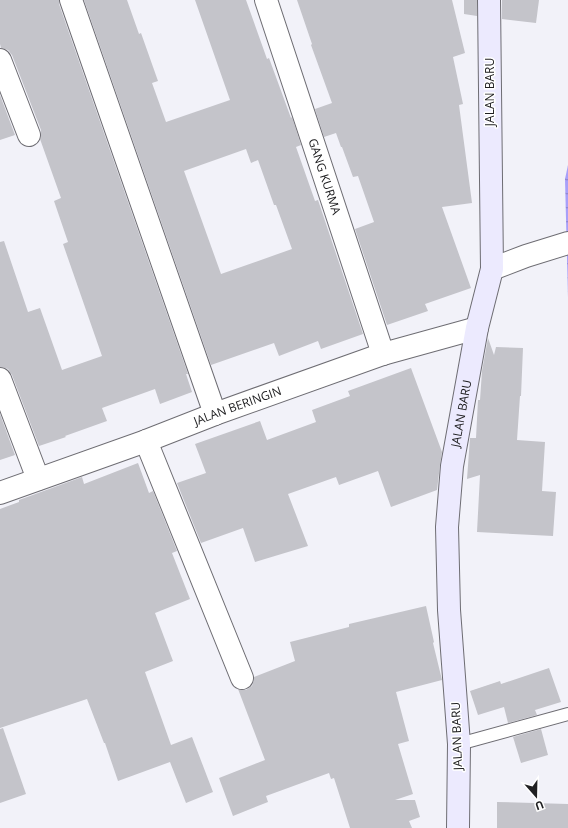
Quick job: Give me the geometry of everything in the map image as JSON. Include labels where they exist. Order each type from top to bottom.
[{"type":"main road","name":"JALAN BARU","points":[[458,828],[459,744],[449,610],[447,527],[452,466],[478,328],[492,269],[490,0]]},
{"type":"street","points":[[71,0],[215,414]]},
{"type":"street","name":"GANG KURMA","points":[[266,0],[383,354]]},
{"type":"street","points":[[0,60],[29,135]]},
{"type":"street","points":[[492,269],[568,242]]},
{"type":"street","name":"JALAN BERINGIN","points":[[0,493],[383,354],[478,328]]},
{"type":"street","points":[[0,379],[38,479]]},
{"type":"street","points":[[146,441],[242,678]]},
{"type":"lane","points":[[459,744],[568,714]]},
{"type":"water","points":[[568,165],[568,298],[565,179]]},
{"type":"building","points":[[0,0],[59,0],[59,4],[188,374],[186,374],[192,392],[160,404],[155,389],[102,408],[107,421],[39,446],[12,375],[8,369],[0,367],[0,242],[4,241],[28,312],[40,308],[62,370],[102,356],[63,244],[68,242],[54,201],[61,198],[40,139],[41,130],[12,55],[8,50],[1,48]]},
{"type":"building","points":[[84,0],[127,0],[139,34],[141,33],[158,81],[152,83],[166,122],[230,100],[195,0],[246,0],[267,59],[269,58],[291,118],[292,117],[301,145],[296,147],[315,201],[318,200],[363,334],[321,349],[318,341],[279,356],[274,343],[211,365]],"holes":[[[246,149],[251,163],[258,160],[292,249],[221,274],[184,171]]]},
{"type":"building","points":[[297,0],[452,0],[465,53],[453,57],[463,104],[459,105],[472,203],[442,207],[471,288],[425,304],[428,311],[387,325],[355,229],[374,222],[358,176],[353,177],[336,133],[324,137],[315,109],[332,103],[311,45],[312,44]]},
{"type":"building","points":[[464,0],[477,0],[477,16],[464,14]]},
{"type":"building","points":[[502,0],[539,0],[536,23],[502,19]]},
{"type":"building","points":[[0,95],[15,135],[0,140]]},
{"type":"building","points":[[488,338],[494,355],[496,347],[523,348],[517,440],[545,442],[542,491],[556,492],[553,536],[477,532],[480,475],[467,479],[470,438],[476,438],[478,400],[480,400],[482,371]]},
{"type":"building","points":[[411,368],[442,452],[437,490],[391,507],[378,471],[339,485],[336,477],[288,494],[308,546],[255,562],[243,528],[201,543],[177,483],[206,473],[195,444],[260,421],[267,440],[316,422],[312,410],[350,396],[348,391]]},
{"type":"building","points":[[0,414],[15,455],[0,460]]},
{"type":"building","points":[[138,463],[149,493],[153,491],[177,551],[172,553],[190,599],[155,613],[173,661],[145,672],[171,745],[192,737],[213,792],[186,803],[170,762],[118,781],[105,743],[87,699],[0,728],[0,509],[19,502],[19,500],[82,477],[84,484]]},
{"type":"building","points":[[426,606],[442,680],[396,692],[409,741],[398,744],[413,794],[395,800],[415,800],[420,817],[409,821],[412,828],[350,828],[334,778],[331,779],[329,773],[266,796],[268,802],[233,816],[219,778],[265,760],[238,689],[246,690],[252,686],[254,677],[295,661],[290,642],[349,627],[349,624]]},
{"type":"building","points":[[549,668],[561,702],[535,710],[537,715],[508,723],[504,707],[478,715],[470,691],[500,681],[501,684]]},
{"type":"building","points":[[3,728],[26,794],[0,803],[0,729]]},
{"type":"building","points":[[541,729],[548,755],[521,763],[513,737]]},
{"type":"building","points":[[497,802],[568,804],[568,828],[497,828]]}]
